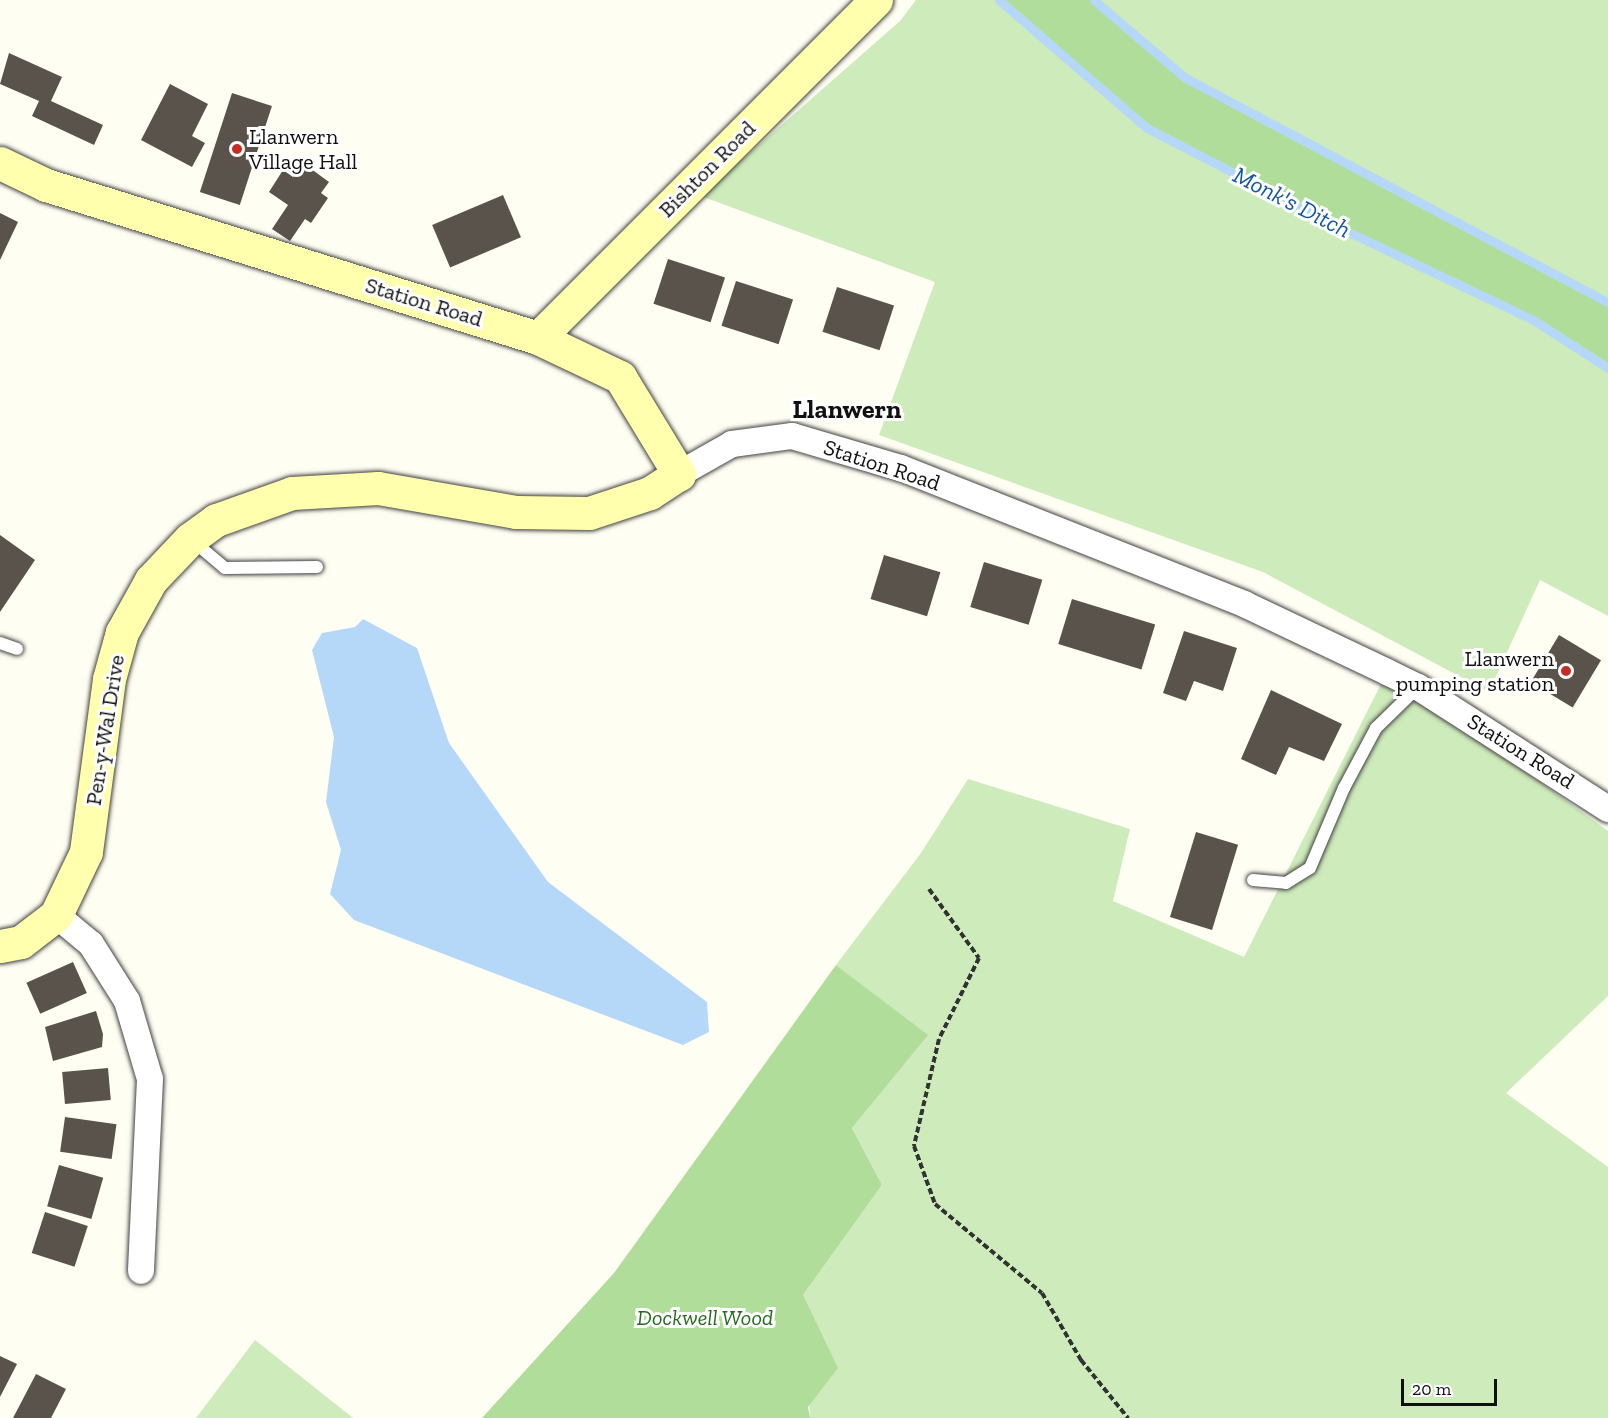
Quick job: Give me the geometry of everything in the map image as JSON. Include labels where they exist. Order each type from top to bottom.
[{"type":"street","name":"Bishton Road","points":[[538,338],[876,0]]},
{"type":"street","name":"Station Road","points":[[0,163],[46,185],[538,338],[620,377],[679,474],[732,444],[792,436],[901,468],[1244,604],[1418,687],[1608,809]]},
{"type":"street","name":"Pen-y-Wal Drive","points":[[0,946],[21,942],[56,915],[86,852],[109,679],[122,632],[151,580],[190,539],[216,520],[292,493],[378,488],[516,512],[589,513],[650,493],[679,474]]},
{"type":"street","points":[[56,915],[91,944],[127,1001],[150,1079],[141,1271]]},
{"type":"lane","points":[[190,539],[225,568],[317,567]]},
{"type":"lane","points":[[0,643],[17,649]]},
{"type":"lane","points":[[1253,880],[1286,884],[1310,868],[1344,788],[1376,728],[1418,687]]},
{"type":"path","points":[[928,890],[979,958],[939,1039],[914,1146],[935,1203],[1042,1293],[1081,1360],[1128,1418]]},
{"type":"green space","points":[[916,0],[999,0],[1147,128],[1334,225],[1535,321],[1608,368],[1608,616],[1540,580],[1489,692],[1263,572],[879,435],[935,282],[701,196],[900,21]]},
{"type":"green space","points":[[999,0],[1094,0],[1184,77],[1608,302],[1608,368],[1535,321],[1334,225],[1147,128]]},
{"type":"green space","points":[[1094,0],[1608,0],[1608,302],[1184,77]]},
{"type":"green space","points":[[1387,672],[1608,831],[1608,996],[1506,1093],[1608,1167],[1608,1418],[810,1418],[803,1295],[882,1185],[852,1128],[927,1035],[836,965],[921,853],[968,779],[1130,829],[1113,901],[1244,957]]},
{"type":"green space","name":"Dockwell Wood","points":[[836,965],[928,1035],[852,1128],[882,1185],[803,1295],[838,1368],[808,1407],[810,1418],[482,1418],[614,1273]]},
{"type":"green space","points":[[255,1340],[353,1418],[196,1418]]},
{"type":"water","points":[[363,619],[417,648],[449,743],[548,882],[707,1002],[709,1032],[683,1045],[354,920],[330,894],[341,850],[326,802],[334,737],[312,650],[322,633],[355,627]]},
{"type":"building","points":[[9,53],[62,77],[51,101],[103,125],[94,145],[32,116],[39,101],[0,84]]},
{"type":"building","points":[[170,84],[208,104],[192,136],[205,143],[192,167],[141,140]]},
{"type":"building","name":"Llanwern Village Hall","points":[[232,93],[272,106],[240,205],[200,192]]},
{"type":"building","points":[[303,163],[329,182],[321,193],[328,198],[311,223],[305,219],[290,241],[272,229],[288,205],[269,192],[283,170],[293,177]]},
{"type":"building","points":[[503,195],[521,237],[450,267],[432,225]]},
{"type":"building","points":[[0,213],[18,222],[0,260]]},
{"type":"building","points":[[668,259],[725,278],[711,322],[653,304]]},
{"type":"building","points":[[736,281],[793,300],[779,344],[721,326]]},
{"type":"building","points":[[837,287],[894,306],[880,350],[822,332]]},
{"type":"building","points":[[0,535],[35,560],[0,612]]},
{"type":"building","points":[[884,555],[940,572],[927,616],[871,599]]},
{"type":"building","points":[[984,562],[1042,580],[1029,625],[970,607]]},
{"type":"building","points":[[1072,599],[1155,624],[1141,669],[1058,644]]},
{"type":"building","points":[[1184,631],[1237,648],[1223,691],[1194,681],[1186,701],[1163,693]]},
{"type":"building","name":"Llanwern pumping station","points":[[1559,635],[1601,660],[1573,707],[1531,682]]},
{"type":"building","points":[[1271,690],[1342,724],[1324,761],[1289,747],[1276,775],[1241,759]]},
{"type":"building","points":[[1196,832],[1238,845],[1212,930],[1170,917]]},
{"type":"building","points":[[73,962],[87,993],[40,1014],[26,983]]},
{"type":"building","points":[[96,1011],[103,1034],[102,1047],[53,1061],[45,1027]]},
{"type":"building","points":[[108,1068],[111,1100],[65,1104],[62,1072]]},
{"type":"building","points":[[65,1117],[116,1124],[112,1159],[60,1152]]},
{"type":"building","points":[[59,1165],[103,1178],[91,1219],[47,1206]]},
{"type":"building","points":[[45,1212],[88,1226],[75,1267],[32,1253]]},
{"type":"building","points":[[0,1356],[17,1364],[0,1397]]},
{"type":"building","points":[[36,1374],[66,1389],[51,1418],[13,1418]]},
{"type":"waterway","name":"Monk's Ditch","points":[[999,0],[1147,128],[1334,225],[1535,321],[1608,368]]},
{"type":"waterway","points":[[1094,0],[1184,77],[1608,302]]},
{"type":"place","name":"Llanwern Village Hall","points":[[237,149]]},
{"type":"place","name":"Llanwern pumping station","points":[[1566,671]]},
{"type":"district","name":"Llanwern","points":[[847,410]]}]
